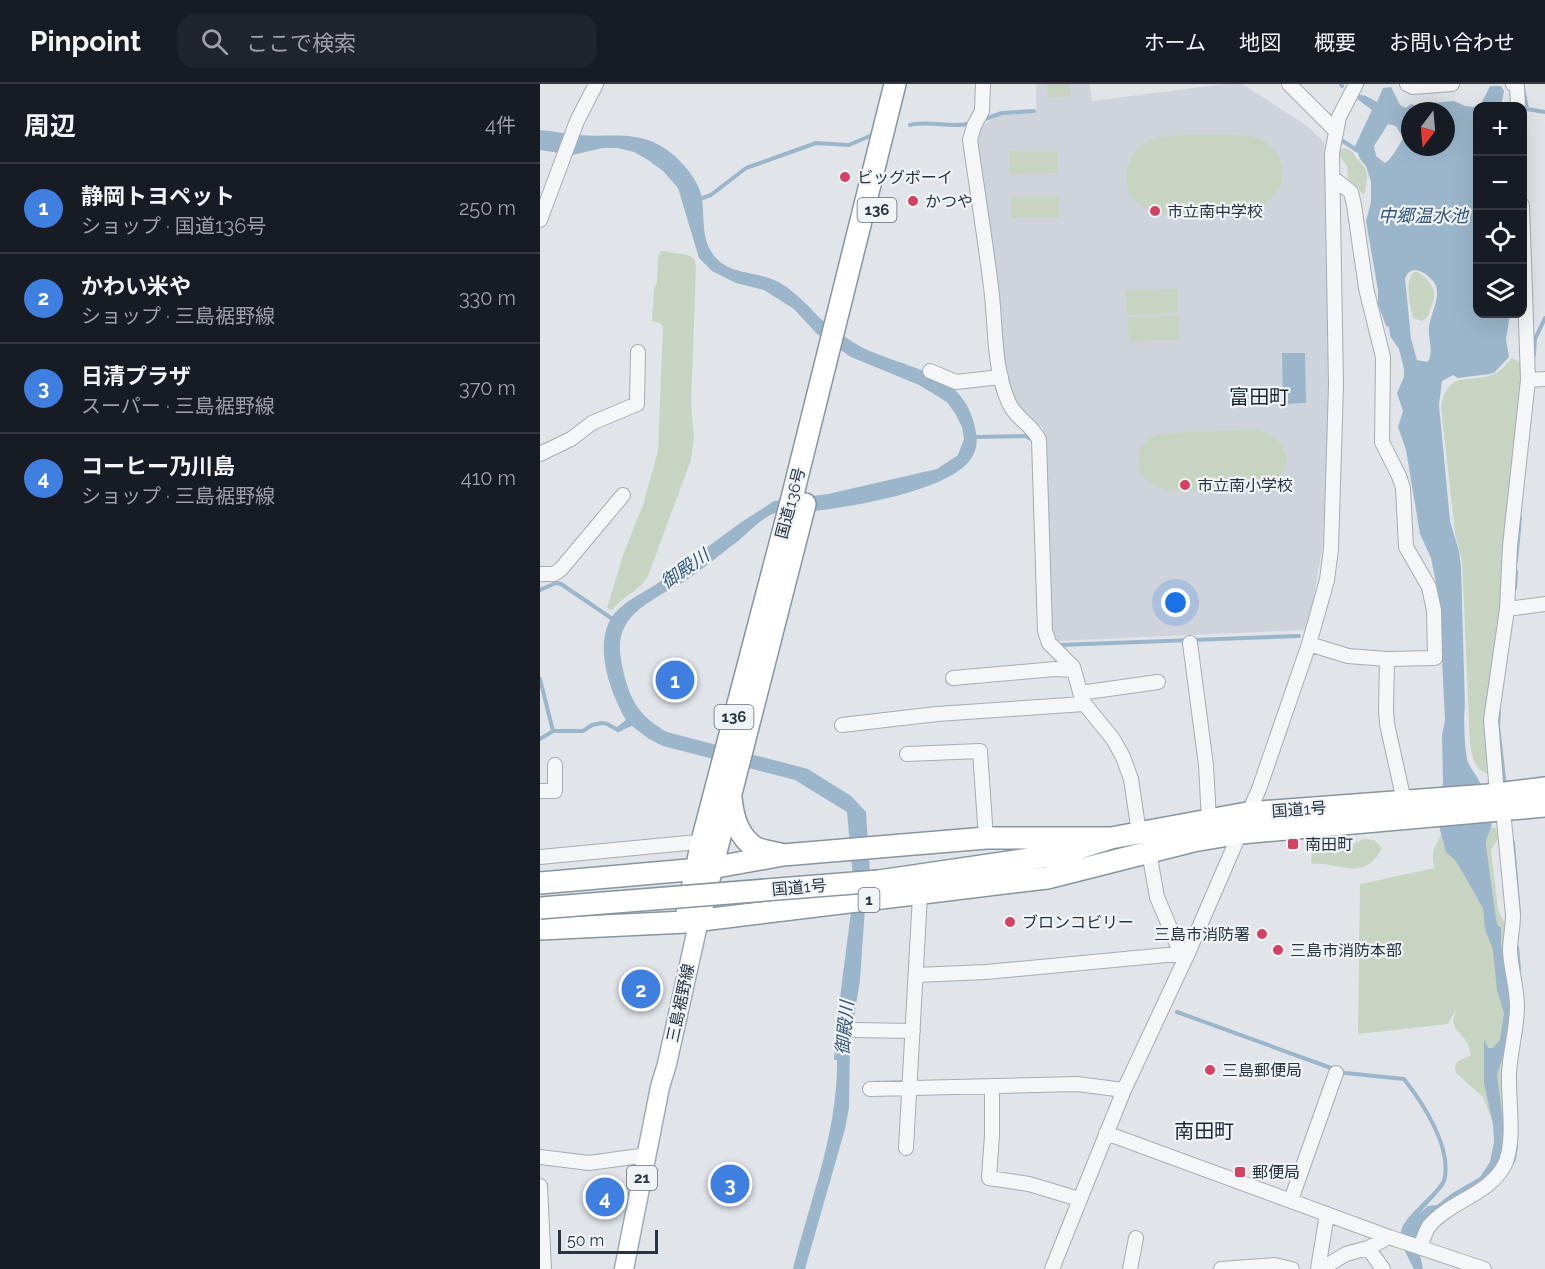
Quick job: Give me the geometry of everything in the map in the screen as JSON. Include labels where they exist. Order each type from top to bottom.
[{"type":"highway","name":"国道136号","points":[[839,340],[894,84]]},
{"type":"highway","name":"国道136号","points":[[692,921],[710,841],[907,84]]},
{"type":"highway","name":"国道136号","points":[[710,841],[731,794],[798,505]]},
{"type":"highway","name":"国道1号","points":[[1495,802],[1545,788]]},
{"type":"highway","name":"1","points":[[731,794],[733,816],[741,834],[757,848],[783,855]]},
{"type":"highway","name":"国道1号","points":[[1057,855],[1111,838],[1209,820],[1244,823],[1404,801],[1438,806],[1495,802],[1545,806]]},
{"type":"highway","name":"1","points":[[540,929],[692,921],[1047,878],[1193,841],[1244,823],[1438,806]]},
{"type":"highway","name":"1","points":[[540,883],[703,869],[783,855],[986,838],[1111,838]]},
{"type":"highway","name":"国道1号","points":[[540,908],[879,880],[1057,855],[1193,841]]},
{"type":"main road","name":"三島裾野線","points":[[624,1269],[660,1087],[667,1064],[692,921]]},
{"type":"street","points":[[540,220],[545,191],[596,84]]},
{"type":"street","points":[[983,84],[982,111],[974,126],[970,141],[1001,377],[1014,414],[1035,432],[1039,440],[1045,631],[1049,643],[1074,670],[1082,698],[1113,739],[1123,757],[1131,779],[1139,833]]},
{"type":"street","points":[[1289,84],[1335,130]]},
{"type":"street","points":[[1052,1269],[1124,1090],[1268,765],[1328,580],[1336,385],[1332,153],[1335,130],[1343,107],[1356,84]]},
{"type":"street","points":[[1407,84],[1413,87],[1452,84]]},
{"type":"street","points":[[1513,84],[1516,87],[1518,102]]},
{"type":"street","points":[[1309,644],[1348,656],[1387,659],[1435,658],[1434,610],[1425,578],[1406,547],[1403,488],[1382,442],[1383,357],[1366,288],[1354,206],[1351,192],[1334,178]]},
{"type":"street","points":[[1420,1247],[1430,1224],[1476,1193],[1504,1165],[1510,1127],[1509,1073],[1517,1004],[1510,948],[1513,915],[1495,802],[1491,720],[1507,609],[1510,546],[1528,380],[1522,210]]},
{"type":"street","points":[[540,454],[571,439],[592,423],[636,404],[638,352]]},
{"type":"street","points":[[930,371],[956,382],[1001,377]]},
{"type":"street","points":[[1528,380],[1545,379]]},
{"type":"street","points":[[540,574],[554,574],[561,568],[623,495]]},
{"type":"street","points":[[1507,609],[1545,604]]},
{"type":"street","points":[[1191,643],[1206,765],[1209,820]]},
{"type":"street","points":[[1387,659],[1387,724],[1404,801]]},
{"type":"street","points":[[953,678],[1055,669],[1074,670]]},
{"type":"street","points":[[842,724],[1082,698],[1158,682]]},
{"type":"street","points":[[906,754],[980,751],[986,838]]},
{"type":"street","points":[[540,792],[555,791],[555,765]]},
{"type":"street","points":[[540,857],[710,841]]},
{"type":"street","points":[[1149,852],[1157,897],[1184,953]]},
{"type":"street","points":[[906,1148],[920,895]]},
{"type":"street","points":[[540,936],[624,925]]},
{"type":"street","points":[[916,975],[986,972],[1184,953]]},
{"type":"street","points":[[854,1030],[913,1031]]},
{"type":"street","points":[[1292,1200],[1336,1073]]},
{"type":"street","points":[[870,1089],[1077,1084],[1124,1090]]},
{"type":"street","points":[[992,1086],[989,1178],[1029,1184],[1079,1199]]},
{"type":"street","points":[[1106,1133],[1484,1269]]},
{"type":"street","points":[[540,1157],[589,1163],[647,1155]]},
{"type":"street","points":[[540,1186],[544,1269]]},
{"type":"street","points":[[1319,1269],[1328,1214]]},
{"type":"street","points":[[1130,1269],[1136,1238]]},
{"type":"street","points":[[1319,1269],[1346,1254],[1393,1238]]},
{"type":"street","points":[[1368,1248],[1383,1269]]},
{"type":"street","points":[[1221,1269],[1274,1265],[1292,1269]]},
{"type":"shaded area","name":"市立南中学校","points":[[1036,84],[1090,84],[1092,101],[1225,84],[1242,84],[1307,126],[1324,142],[1328,280],[1328,420],[1323,543],[1312,608],[1304,630],[1057,641],[1052,637],[1043,428],[1020,412],[1009,393],[974,143],[978,130],[993,118],[1004,113],[1036,112]]},
{"type":"green space","points":[[1047,84],[1070,84],[1071,96],[1048,98]]},
{"type":"green space","points":[[1180,135],[1246,135],[1269,145],[1277,154],[1281,164],[1283,175],[1280,185],[1274,196],[1264,205],[1228,212],[1163,213],[1151,211],[1137,204],[1130,194],[1126,178],[1130,160],[1140,146],[1146,142],[1166,136]]},
{"type":"green space","points":[[1345,148],[1353,152],[1365,168],[1367,177],[1365,193],[1362,194],[1358,187],[1348,179],[1347,166],[1339,155],[1339,149]]},
{"type":"green space","points":[[1009,151],[1058,151],[1058,173],[1009,174]]},
{"type":"green space","points":[[1011,196],[1059,196],[1059,218],[1011,218]]},
{"type":"green space","points":[[661,251],[688,255],[694,259],[696,266],[691,404],[694,438],[691,460],[648,576],[612,610],[607,608],[623,555],[643,505],[658,451],[663,326],[652,321],[654,288],[657,283],[658,257]]},
{"type":"green space","points":[[1414,272],[1418,272],[1428,280],[1434,293],[1428,316],[1421,321],[1413,318],[1409,301],[1409,281]]},
{"type":"green space","points":[[1177,289],[1178,313],[1127,314],[1126,290]]},
{"type":"green space","points":[[1179,316],[1179,340],[1129,341],[1128,317]]},
{"type":"green space","points":[[1512,358],[1523,364],[1491,774],[1478,768],[1470,744],[1462,561],[1455,533],[1441,407],[1444,395],[1454,382],[1494,374]]},
{"type":"green space","points":[[1255,429],[1276,439],[1283,447],[1286,456],[1283,475],[1264,488],[1239,492],[1171,490],[1151,484],[1141,473],[1140,451],[1147,440],[1154,436]]},
{"type":"green space","points":[[1481,826],[1496,828],[1498,839],[1491,850],[1498,910],[1506,925],[1511,987],[1505,1123],[1492,1120],[1483,1097],[1456,1073],[1457,1062],[1471,1055],[1468,1043],[1455,1028],[1453,1021],[1456,1009],[1448,1024],[1358,1034],[1360,884],[1435,868],[1433,853],[1444,830]]},
{"type":"green space","points":[[1363,839],[1374,840],[1382,848],[1375,859],[1367,865],[1352,868],[1311,862],[1312,850],[1351,845]]},
{"type":"water","points":[[1490,86],[1501,86],[1504,91],[1502,102],[1482,102]]},
{"type":"water","name":"中郷温水池","points":[[1391,87],[1401,106],[1401,135],[1396,126],[1388,124],[1374,146],[1376,156],[1385,163],[1401,141],[1401,156],[1455,156],[1455,102],[1442,102],[1454,101],[1473,107],[1473,318],[1509,318],[1506,339],[1509,357],[1495,372],[1490,374],[1458,378],[1453,375],[1442,381],[1439,405],[1450,521],[1461,567],[1466,751],[1468,762],[1482,787],[1492,819],[1486,846],[1496,919],[1498,926],[1501,927],[1501,945],[1513,1002],[1511,1030],[1497,1075],[1504,1129],[1503,1153],[1495,1168],[1480,1185],[1436,1215],[1419,1250],[1423,1269],[1414,1269],[1403,1246],[1401,1232],[1407,1219],[1445,1175],[1447,1176],[1444,1186],[1419,1214],[1428,1206],[1437,1205],[1480,1177],[1490,1162],[1494,1142],[1493,1124],[1484,1083],[1484,1039],[1488,1048],[1493,1048],[1500,1040],[1504,1013],[1497,990],[1493,950],[1485,929],[1483,908],[1456,861],[1446,852],[1440,830],[1443,781],[1442,735],[1445,720],[1439,598],[1431,558],[1420,534],[1406,450],[1398,427],[1403,411],[1397,393],[1404,377],[1404,369],[1399,349],[1390,336],[1389,327],[1386,326],[1378,304],[1378,290],[1366,221],[1371,202],[1371,182],[1366,166],[1360,159],[1355,146],[1372,110],[1356,98],[1357,94],[1377,102],[1383,88]],"holes":[[[1413,270],[1420,271],[1435,283],[1437,289],[1429,328],[1431,349],[1428,362],[1417,360],[1411,339],[1405,278]]]},
{"type":"water","name":"御殿川","points":[[540,130],[579,135],[635,137],[656,143],[667,150],[687,169],[699,188],[705,236],[711,252],[717,259],[735,270],[777,281],[798,296],[829,326],[866,349],[938,378],[953,388],[965,402],[975,428],[976,449],[965,466],[927,487],[877,501],[814,511],[783,511],[773,514],[680,584],[637,611],[625,626],[621,637],[621,659],[629,691],[643,714],[658,726],[667,732],[808,769],[851,796],[866,812],[871,887],[865,908],[860,980],[850,1043],[849,1108],[805,1269],[793,1269],[822,1166],[836,1087],[837,1060],[834,1060],[836,1029],[854,888],[847,812],[795,780],[663,746],[632,726],[620,731],[617,727],[626,720],[609,682],[604,639],[614,614],[623,605],[690,562],[740,523],[774,501],[828,494],[937,469],[958,455],[964,439],[962,427],[948,403],[939,397],[919,385],[851,357],[817,334],[794,309],[764,290],[736,283],[712,271],[699,258],[678,188],[663,171],[648,160],[634,152],[618,148],[603,148],[572,155],[540,150]]},
{"type":"water","points":[[1282,353],[1305,353],[1306,403],[1283,404]]},
{"type":"waterway","points":[[1523,87],[1527,109],[1545,112]]},
{"type":"waterway","points":[[982,120],[1002,113],[1034,111]]},
{"type":"waterway","points":[[910,125],[972,123]]},
{"type":"waterway","points":[[697,200],[711,195],[746,168],[816,143],[849,145],[872,135]]},
{"type":"waterway","points":[[1343,141],[1358,151]]},
{"type":"waterway","points":[[1534,355],[1535,339],[1545,318]]},
{"type":"waterway","points":[[973,437],[1025,436],[1033,440]]},
{"type":"waterway","points":[[1516,561],[1520,518]]},
{"type":"waterway","points":[[1515,588],[1516,571]]},
{"type":"waterway","points":[[540,590],[556,583],[561,584],[614,620]]},
{"type":"waterway","points":[[1059,645],[1299,636]]},
{"type":"waterway","points":[[540,679],[553,731],[583,731],[592,725],[602,723],[618,730],[621,729]]},
{"type":"waterway","points":[[1499,711],[1498,726],[1505,787]]},
{"type":"waterway","points":[[540,739],[553,731]]},
{"type":"waterway","points":[[1513,842],[1519,915]]},
{"type":"waterway","points":[[1517,947],[1519,969]]},
{"type":"waterway","points":[[1177,1012],[1345,1073],[1404,1079],[1427,1113],[1440,1141],[1446,1168],[1444,1181]]},
{"type":"waterway","points":[[1511,1165],[1516,1147]]},
{"type":"place","name":"ビッグボーイ","points":[[845,177]]},
{"type":"place","name":"かつや","points":[[913,201]]},
{"type":"place","name":"市立南中学校","points":[[1155,211]]},
{"type":"place","name":"市立南小学校","points":[[1185,485]]},
{"type":"place","name":"静岡トヨペット","points":[[675,680]]},
{"type":"place","name":"南田町","points":[[1293,844]]},
{"type":"place","name":"ブロンコビリー","points":[[1010,922]]},
{"type":"place","name":"三島市消防署","points":[[1262,934]]},
{"type":"place","name":"三島市消防本部","points":[[1278,950]]},
{"type":"place","name":"かわい米や","points":[[641,989]]},
{"type":"place","name":"三島郵便局","points":[[1210,1070]]},
{"type":"place","name":"郵便局","points":[[1240,1172]]},
{"type":"place","name":"日清プラザ","points":[[730,1184]]},
{"type":"place","name":"コーヒー乃川島","points":[[605,1197]]},
{"type":"district","name":"富田町","points":[[1259,397]]},
{"type":"district","name":"南田町","points":[[1204,1131]]}]
